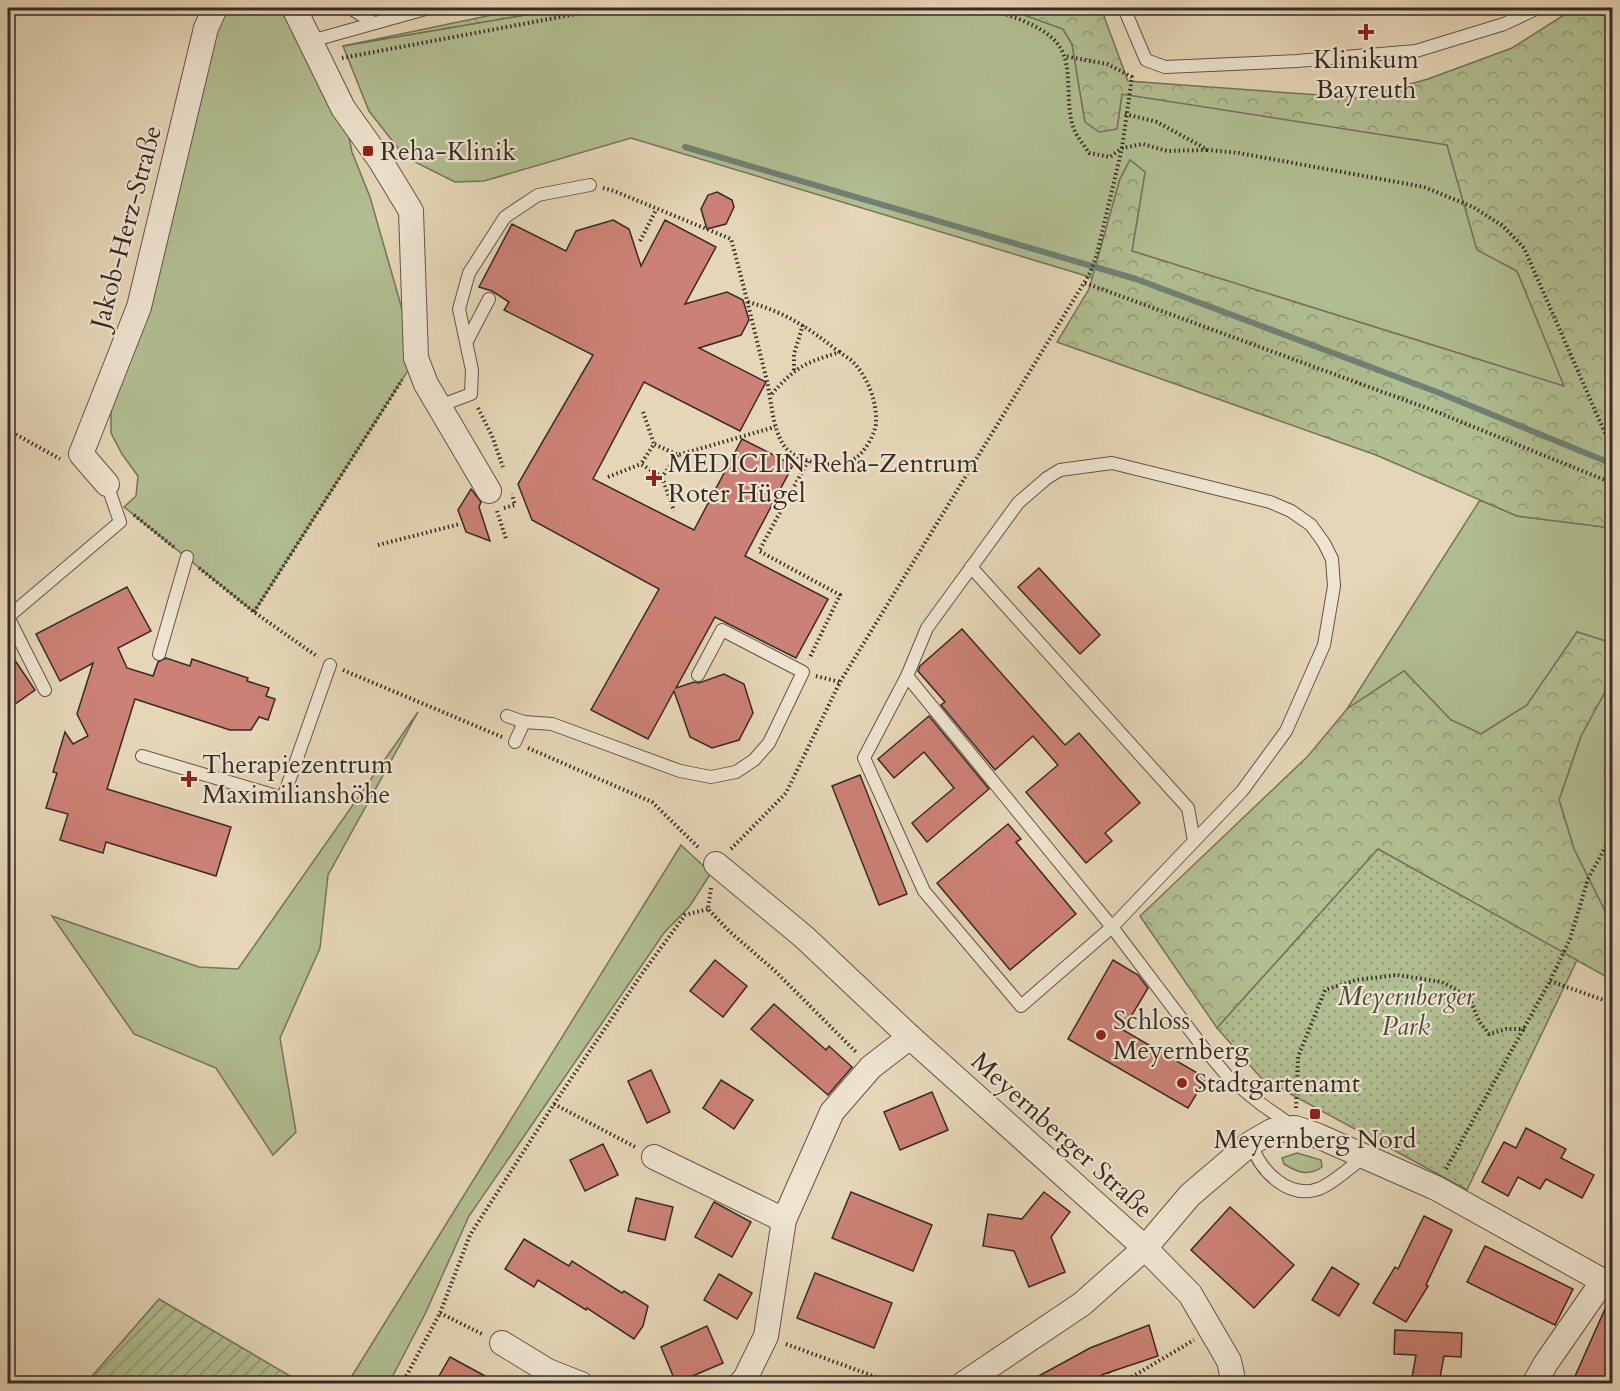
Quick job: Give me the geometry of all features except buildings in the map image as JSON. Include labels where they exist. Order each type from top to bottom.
[{"type":"street","name":"Jakob-Herz-Straße","points":[[107,484],[81,454],[139,308],[206,28],[215,8]]},
{"type":"street","points":[[294,8],[343,108],[380,160],[411,211],[416,358],[426,384],[489,491]]},
{"type":"street","name":"Meyernberger Straße","points":[[716,864],[804,937],[910,1037],[1145,1248],[1190,1195],[1251,1143],[1272,1131],[1295,1128]]},
{"type":"street","points":[[740,1383],[745,1379],[766,1336],[784,1220],[832,1112],[871,1067],[910,1037]]},
{"type":"street","points":[[1295,1128],[1436,1188],[1608,1284],[1546,1363],[1534,1383]]},
{"type":"street","points":[[654,1156],[784,1220]]},
{"type":"street","points":[[963,1383],[1082,1304],[1145,1248],[1190,1294],[1229,1361],[1234,1383]]},
{"type":"street","points":[[502,1343],[548,1371],[582,1383]]},
{"type":"lane","points":[[350,8],[374,23]]},
{"type":"lane","points":[[316,52],[374,23],[429,8]]},
{"type":"lane","points":[[1124,8],[1146,60],[1165,67],[1297,61],[1416,51],[1504,24],[1538,8]]},
{"type":"lane","points":[[439,406],[471,394],[472,370],[459,309],[470,273],[505,217],[538,195],[590,185]]},
{"type":"lane","points":[[467,341],[489,299]]},
{"type":"lane","points":[[1112,463],[1270,502],[1291,511],[1311,525],[1332,559],[1334,586],[1324,645],[1286,731],[1242,791],[1112,927],[1021,1006],[924,891],[864,758],[907,676],[927,628],[971,567],[1018,503],[1047,478],[1060,470],[1112,463]]},
{"type":"lane","points":[[45,690],[8,617],[120,522],[107,484]]},
{"type":"lane","points":[[159,654],[187,557]]},
{"type":"lane","points":[[971,567],[1188,807],[1194,841]]},
{"type":"lane","points":[[507,716],[524,723],[552,724],[680,771],[711,777],[736,772],[754,760],[770,742],[803,672],[722,630],[698,675]]},
{"type":"lane","points":[[142,756],[284,798],[330,665]]},
{"type":"lane","points":[[907,676],[1112,927],[1229,1078],[1295,1128]]},
{"type":"lane","points":[[515,742],[524,723]]},
{"type":"lane","points":[[1251,1143],[1256,1159],[1280,1184],[1302,1191],[1323,1187],[1363,1158]]},
{"type":"path","points":[[316,52],[608,8]]},
{"type":"path","points":[[985,8],[1018,18],[1048,35],[1059,46],[1064,56],[1073,128],[1089,153],[1110,157],[1122,148],[1143,144],[1167,151],[1208,150],[1239,153],[1424,187],[1473,207],[1503,226],[1524,248],[1612,449]]},
{"type":"path","points":[[708,909],[716,864],[786,793],[840,682],[1090,273],[1122,148],[1132,77],[1107,64],[1064,56]]},
{"type":"path","points":[[1125,114],[1157,122],[1208,150]]},
{"type":"path","points":[[590,185],[614,191],[731,239],[748,302],[775,427],[786,448],[808,460],[834,465],[852,461],[863,452],[876,426],[876,407],[867,384],[854,363],[803,325],[774,309],[748,302]]},
{"type":"path","points":[[640,241],[656,210]]},
{"type":"path","points":[[1085,283],[1432,410],[1612,483]]},
{"type":"path","points":[[794,370],[794,354],[803,325]]},
{"type":"path","points":[[770,396],[794,370],[813,360],[840,352]]},
{"type":"path","points":[[254,612],[416,358]]},
{"type":"path","points":[[643,412],[654,444],[678,455]]},
{"type":"path","points":[[662,477],[678,455],[775,427]]},
{"type":"path","points":[[608,477],[641,464],[654,444]]},
{"type":"path","points":[[808,460],[759,551],[840,595],[803,672],[840,682]]},
{"type":"path","points":[[641,464],[662,477],[674,511]]},
{"type":"path","points":[[489,491],[506,539]]},
{"type":"path","points":[[133,514],[254,612],[330,665],[652,802],[716,864]]},
{"type":"path","points":[[378,544],[460,524]]},
{"type":"path","points":[[1436,1188],[1551,981],[1570,939],[1588,879],[1612,835]]},
{"type":"path","points":[[708,909],[729,931],[775,971],[871,1067]]},
{"type":"path","points":[[402,1383],[440,1313],[470,1235],[554,1104],[640,975],[685,915],[708,909]]},
{"type":"path","points":[[1295,1128],[1298,1057],[1325,990],[1356,980],[1397,975],[1442,982],[1469,997],[1479,1021],[1489,1034],[1506,1029],[1526,1029]]},
{"type":"path","points":[[1551,981],[1612,1002]]},
{"type":"path","points":[[554,1104],[654,1156]]},
{"type":"path","points":[[440,1313],[502,1343]]},
{"type":"path","points":[[1120,1383],[1211,1330]]},
{"type":"path","points":[[766,1336],[895,1383]]},
{"type":"path","points":[[1109,1372],[1114,1383]]},
{"type":"green space","points":[[215,8],[296,8],[343,108],[352,152],[370,197],[416,358],[254,612],[124,507],[136,496],[138,476],[122,454],[111,433],[111,411]]},
{"type":"green space","points":[[526,8],[566,8],[343,46]]},
{"type":"green space","points":[[566,8],[1005,8],[1063,29],[1072,44],[1085,122],[1117,128],[1122,94],[1447,144],[1477,249],[1517,271],[1565,387],[1132,251],[1145,172],[1130,160],[1120,179],[1093,278],[631,138],[484,181],[455,182],[405,157],[369,111],[343,46]]},
{"type":"green space","points":[[1005,8],[1101,8],[1128,81],[1360,98],[1428,79],[1512,48],[1575,8],[1612,8],[1612,528],[1517,516],[1376,455],[1057,342],[1089,289],[1120,179],[1130,160],[1145,172],[1132,251],[1564,386],[1517,271],[1477,250],[1447,145],[1122,94],[1117,129],[1099,132],[1085,122],[1072,44],[1063,29]]},
{"type":"green space","points":[[1480,500],[1517,516],[1612,528],[1612,643],[1577,632],[1527,705],[1481,734],[1451,720],[1404,671],[1347,709]]},
{"type":"green space","points":[[1577,632],[1612,643],[1612,679],[1581,736],[1559,800],[1574,849],[1608,917],[1612,913],[1612,980],[1378,849],[1217,1028],[1140,916],[1308,756],[1347,709],[1404,671],[1451,720],[1481,734],[1527,705]]},
{"type":"green space","points":[[1612,679],[1612,913],[1608,917],[1574,849],[1559,800],[1581,736]]},
{"type":"green space","points":[[418,712],[328,875],[320,948],[280,1038],[296,1132],[273,1155],[216,1068],[134,1034],[52,916],[199,967],[238,969]]},
{"type":"green space","points":[[681,845],[711,873],[689,907],[664,933],[469,1216],[425,1314],[389,1383],[347,1384]]},
{"type":"green space","name":"Meyernberger Park","points":[[1378,849],[1577,960],[1467,1190],[1261,1078],[1217,1028]]},
{"type":"green space","points":[[1297,1153],[1321,1160],[1322,1167],[1307,1173],[1284,1164],[1282,1158]]},
{"type":"green space","points":[[159,1299],[302,1383],[86,1383]]},
{"type":"waterway","points":[[685,147],[1136,279],[1437,392],[1610,463]]},
{"type":"place","name":"Klinikum Bayreuth","points":[[1366,32]]},
{"type":"place","name":"Reha-Klinik","points":[[368,151]]},
{"type":"place","name":"MEDICLIN Reha-Zentrum Roter Hügel","points":[[654,478]]},
{"type":"place","name":"Therapiezentrum Maximilianshöhe","points":[[189,779]]},
{"type":"place","name":"Schloss Meyernberg","points":[[1101,1035]]},
{"type":"place","name":"Stadtgartenamt","points":[[1182,1083]]},
{"type":"place","name":"Meyernberg Nord","points":[[1315,1114]]}]
